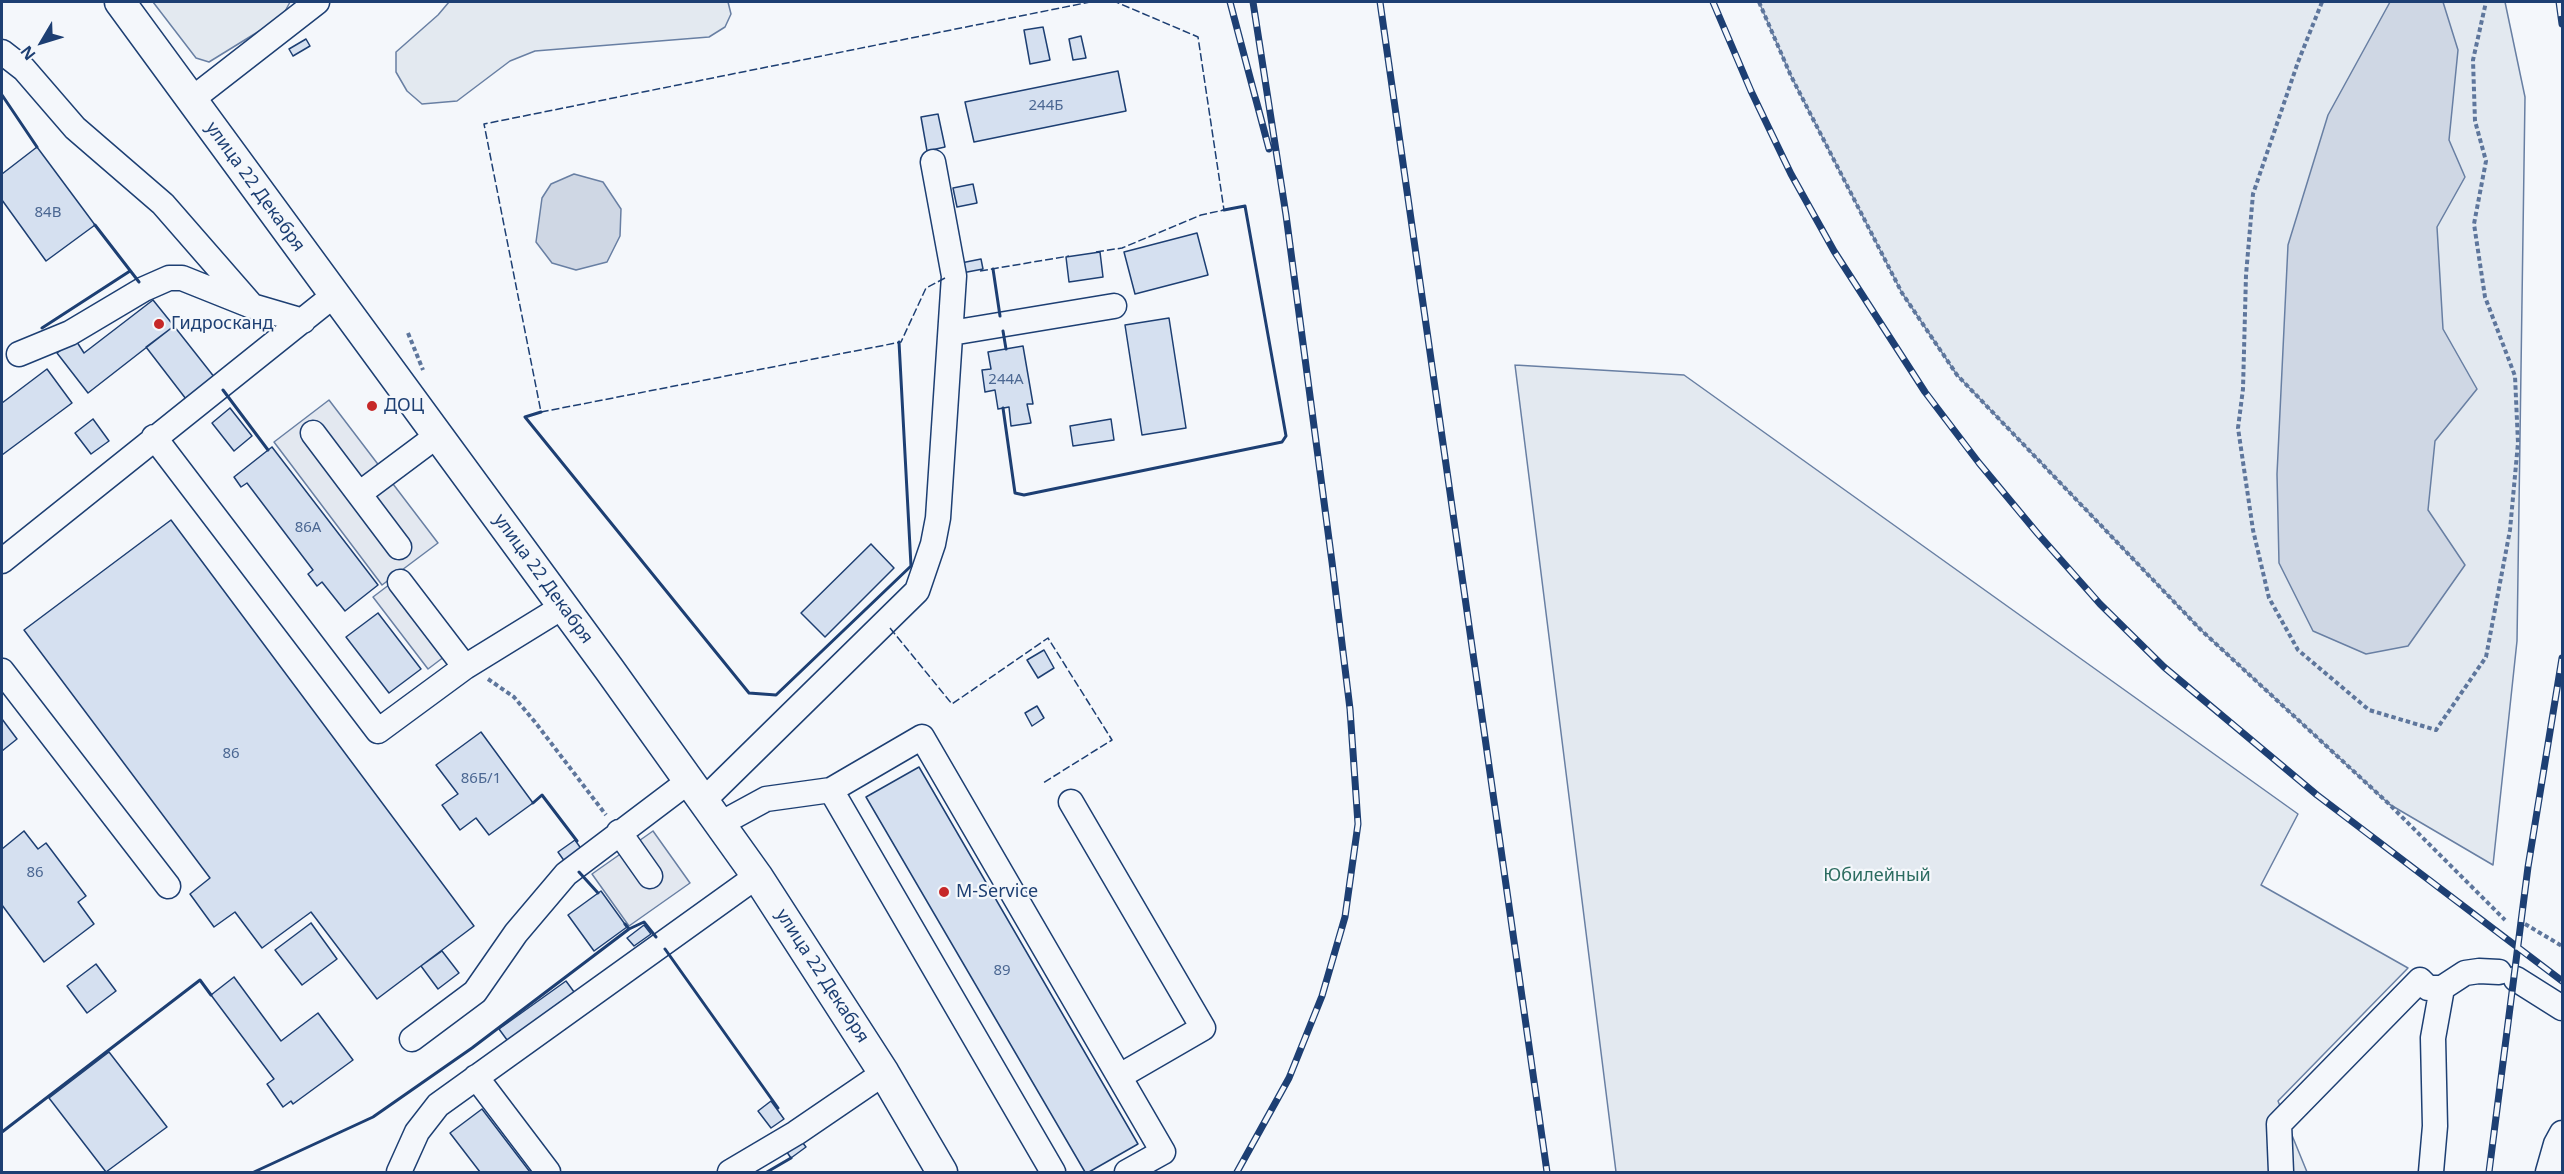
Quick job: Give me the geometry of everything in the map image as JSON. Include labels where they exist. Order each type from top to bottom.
[{"type":"main road","name":"улица 22 Декабря","points":[[120,2],[333,296],[564,606],[757,876],[884,1073],[942,1173]]},
{"type":"street","points":[[191,100],[317,2]]},
{"type":"street","points":[[2,52],[24,69],[75,128],[163,204],[252,306]]},
{"type":"street","points":[[704,802],[917,591],[933,544],[938,518],[954,276],[933,162]]},
{"type":"street","points":[[19,354],[70,333],[144,289],[169,278],[182,278],[252,306],[303,321]]},
{"type":"street","points":[[2,561],[154,437],[333,296]]},
{"type":"street","points":[[951,333],[1114,306]]},
{"type":"street","points":[[313,433],[399,547]]},
{"type":"street","points":[[359,494],[438,435]]},
{"type":"street","points":[[154,437],[378,731],[465,667],[564,606]]},
{"type":"street","points":[[400,582],[465,667]]},
{"type":"street","points":[[2,670],[168,886]]},
{"type":"street","points":[[412,1039],[475,992],[516,933],[566,874],[619,832],[704,802],[766,799],[831,790],[922,737],[1163,1152],[1127,1173]]},
{"type":"street","points":[[831,790],[1053,1173]]},
{"type":"street","points":[[1071,802],[1203,1028],[1120,1076]]},
{"type":"street","points":[[619,832],[650,876]]},
{"type":"street","points":[[399,1173],[417,1132],[438,1105],[757,876]]},
{"type":"street","points":[[2281,1173],[2279,1124],[2420,981],[2428,988],[2442,988],[2465,973],[2479,971],[2508,976],[2562,1008]]},
{"type":"street","points":[[2431,1173],[2435,1126],[2433,1038],[2442,988]]},
{"type":"street","points":[[730,1173],[796,1133],[884,1073]]},
{"type":"street","points":[[476,1077],[548,1173]]},
{"type":"street","points":[[2548,1173],[2556,1144],[2562,1133]]},
{"type":"path","points":[[1759,2],[1791,76],[1902,293],[1957,375],[2201,630],[2389,804],[2505,920]]},
{"type":"path","points":[[2322,2],[2298,62],[2253,194],[2246,275],[2243,389],[2238,429],[2253,530],[2269,598],[2298,650],[2369,710],[2436,730],[2486,657],[2510,530],[2518,443],[2515,376],[2485,297],[2474,224],[2486,161],[2475,122],[2473,60],[2487,2]]},
{"type":"path","points":[[465,667],[496,682],[514,697],[619,832]]},
{"type":"path","points":[[2525,924],[2562,946]]},
{"type":"green space","points":[[153,2],[290,2],[282,17],[209,62],[196,58]]},
{"type":"green space","points":[[449,2],[728,2],[731,14],[725,27],[709,37],[535,51],[510,61],[457,101],[422,104],[407,91],[396,72],[396,52],[438,15]]},
{"type":"green space","points":[[1759,2],[2505,2],[2525,97],[2517,641],[2493,865],[2389,804],[2201,630],[1957,375],[1902,293],[1791,76]]},
{"type":"green space","name":"Юбилейный","points":[[1515,365],[1684,375],[2298,814],[2261,885],[2408,968],[2278,1101],[2307,1172],[1616,1172]]},
{"type":"shaded area","points":[[2390,2],[2443,2],[2458,50],[2449,140],[2465,177],[2437,227],[2443,329],[2477,389],[2435,441],[2428,510],[2465,565],[2408,646],[2366,654],[2313,631],[2279,563],[2277,474],[2288,245],[2328,115]]},
{"type":"shaded area","points":[[574,174],[603,182],[621,209],[620,236],[607,262],[576,270],[552,263],[536,242],[542,198],[551,184]]},
{"type":"shaded area","points":[[329,400],[438,543],[382,585],[274,442]]},
{"type":"shaded area","points":[[402,575],[457,647],[428,669],[373,597]]},
{"type":"shaded area","points":[[653,831],[690,883],[629,926],[592,874]]},
{"type":"building","points":[[1043,27],[1050,60],[1030,64],[1024,30]]},
{"type":"building","points":[[1081,36],[1086,58],[1073,60],[1069,39]]},
{"type":"building","points":[[306,39],[310,46],[293,56],[289,49]]},
{"type":"building","points":[[1118,71],[1126,111],[974,142],[965,102]]},
{"type":"building","points":[[938,114],[945,147],[927,151],[921,117]]},
{"type":"building","points":[[37,147],[95,225],[46,261],[2,200],[2,174]]},
{"type":"building","points":[[973,184],[977,203],[957,207],[953,188]]},
{"type":"building","points":[[1197,233],[1208,275],[1135,294],[1124,252]]},
{"type":"building","points":[[1100,252],[1103,277],[1069,282],[1066,257]]},
{"type":"building","points":[[981,259],[983,269],[962,273],[961,263]]},
{"type":"building","points":[[153,300],[174,326],[88,393],[57,353],[75,339],[84,353]]},
{"type":"building","points":[[1169,318],[1186,428],[1142,435],[1125,325]]},
{"type":"building","points":[[174,326],[215,378],[186,399],[146,347]]},
{"type":"building","points":[[1023,346],[1033,404],[1027,404],[1031,423],[1011,426],[1009,407],[998,409],[995,390],[985,392],[982,370],[991,369],[988,352]]},
{"type":"building","points":[[47,369],[72,403],[2,455],[2,403]]},
{"type":"building","points":[[230,408],[252,436],[234,451],[212,423]]},
{"type":"building","points":[[93,419],[109,441],[91,454],[75,433]]},
{"type":"building","points":[[1111,419],[1114,440],[1073,446],[1070,426]]},
{"type":"building","points":[[272,447],[378,585],[345,611],[322,582],[317,586],[308,574],[313,570],[247,483],[241,487],[234,477]]},
{"type":"building","points":[[171,520],[474,926],[377,999],[311,912],[262,948],[235,912],[214,927],[190,894],[210,878],[24,630]]},
{"type":"building","points":[[871,544],[894,568],[825,637],[801,613]]},
{"type":"building","points":[[378,613],[421,669],[389,693],[346,637]]},
{"type":"building","points":[[1044,650],[1054,668],[1038,678],[1027,660]]},
{"type":"building","points":[[1037,706],[1044,718],[1032,726],[1025,713]]},
{"type":"building","points":[[2,719],[17,739],[2,751]]},
{"type":"building","points":[[481,732],[533,803],[489,835],[476,818],[460,830],[442,805],[458,794],[436,765]]},
{"type":"building","points":[[919,767],[1138,1144],[1089,1172],[1085,1172],[866,797]]},
{"type":"building","points":[[24,831],[38,849],[46,843],[86,896],[78,902],[94,924],[44,962],[2,905],[2,849]]},
{"type":"building","points":[[575,840],[582,850],[565,862],[558,852]]},
{"type":"building","points":[[601,891],[627,927],[594,951],[568,915]]},
{"type":"building","points":[[311,923],[337,959],[302,985],[275,950]]},
{"type":"building","points":[[644,925],[651,934],[634,946],[627,938]]},
{"type":"building","points":[[442,951],[459,973],[438,989],[421,966]]},
{"type":"building","points":[[96,964],[116,991],[87,1013],[67,986]]},
{"type":"building","points":[[234,977],[281,1041],[318,1013],[353,1060],[293,1104],[291,1101],[283,1107],[267,1084],[274,1079],[211,995]]},
{"type":"building","points":[[566,981],[577,996],[510,1044],[499,1029]]},
{"type":"building","points":[[109,1052],[167,1127],[106,1172],[49,1098]]},
{"type":"building","points":[[771,1101],[784,1119],[771,1128],[758,1111]]},
{"type":"building","points":[[482,1109],[530,1172],[480,1172],[450,1133]]},
{"type":"building","points":[[799,1138],[806,1147],[791,1158],[784,1148]]},
{"type":"railway","points":[[1230,2],[1269,149]]},
{"type":"railway","points":[[1237,1172],[1289,1078],[1322,996],[1345,917],[1358,824],[1350,709],[1332,562],[1286,215],[1253,2]]},
{"type":"railway","points":[[1380,2],[1547,1172]]},
{"type":"railway","points":[[1713,2],[1751,91],[1791,174],[1834,251],[1925,392],[1979,463],[2038,534],[2100,604],[2164,667],[2317,795],[2562,981]]},
{"type":"railway","points":[[2559,2],[2562,24]]},
{"type":"railway","points":[[2489,1172],[2528,867],[2562,658]]},
{"type":"fence","points":[[945,278],[926,288],[901,342],[541,412],[484,124],[1090,2]]},
{"type":"fence","points":[[1096,252],[1122,248],[1201,215],[1224,210],[1198,37],[1116,2]]},
{"type":"fence","points":[[980,271],[1069,256]]},
{"type":"fence","points":[[890,628],[952,704],[1048,638],[1112,740],[1043,783]]},
{"type":"wall","points":[[2,95],[37,147]]},
{"type":"wall","points":[[1003,408],[1015,493],[1024,495],[1282,442],[1286,436],[1245,206],[1224,210]]},
{"type":"wall","points":[[95,225],[139,282]]},
{"type":"wall","points":[[993,269],[1000,316]]},
{"type":"wall","points":[[42,328],[130,271]]},
{"type":"wall","points":[[1003,331],[1006,349]]},
{"type":"wall","points":[[541,412],[525,417],[749,693],[776,695],[911,566],[899,342]]},
{"type":"wall","points":[[223,390],[268,450]]},
{"type":"wall","points":[[533,803],[542,795],[577,841]]},
{"type":"wall","points":[[579,872],[598,893]]},
{"type":"wall","points":[[625,924],[629,929],[644,922],[656,937]]},
{"type":"wall","points":[[254,1172],[373,1117],[472,1048],[629,929]]},
{"type":"wall","points":[[665,949],[778,1108]]},
{"type":"wall","points":[[2,1132],[200,980],[211,995]]},
{"type":"wall","points":[[767,1172],[791,1158]]},
{"type":"place","name":"Гидросканд","points":[[159,324]]},
{"type":"place","name":"ДОЦ","points":[[372,406]]},
{"type":"place","name":"M-Service","points":[[944,892]]}]
